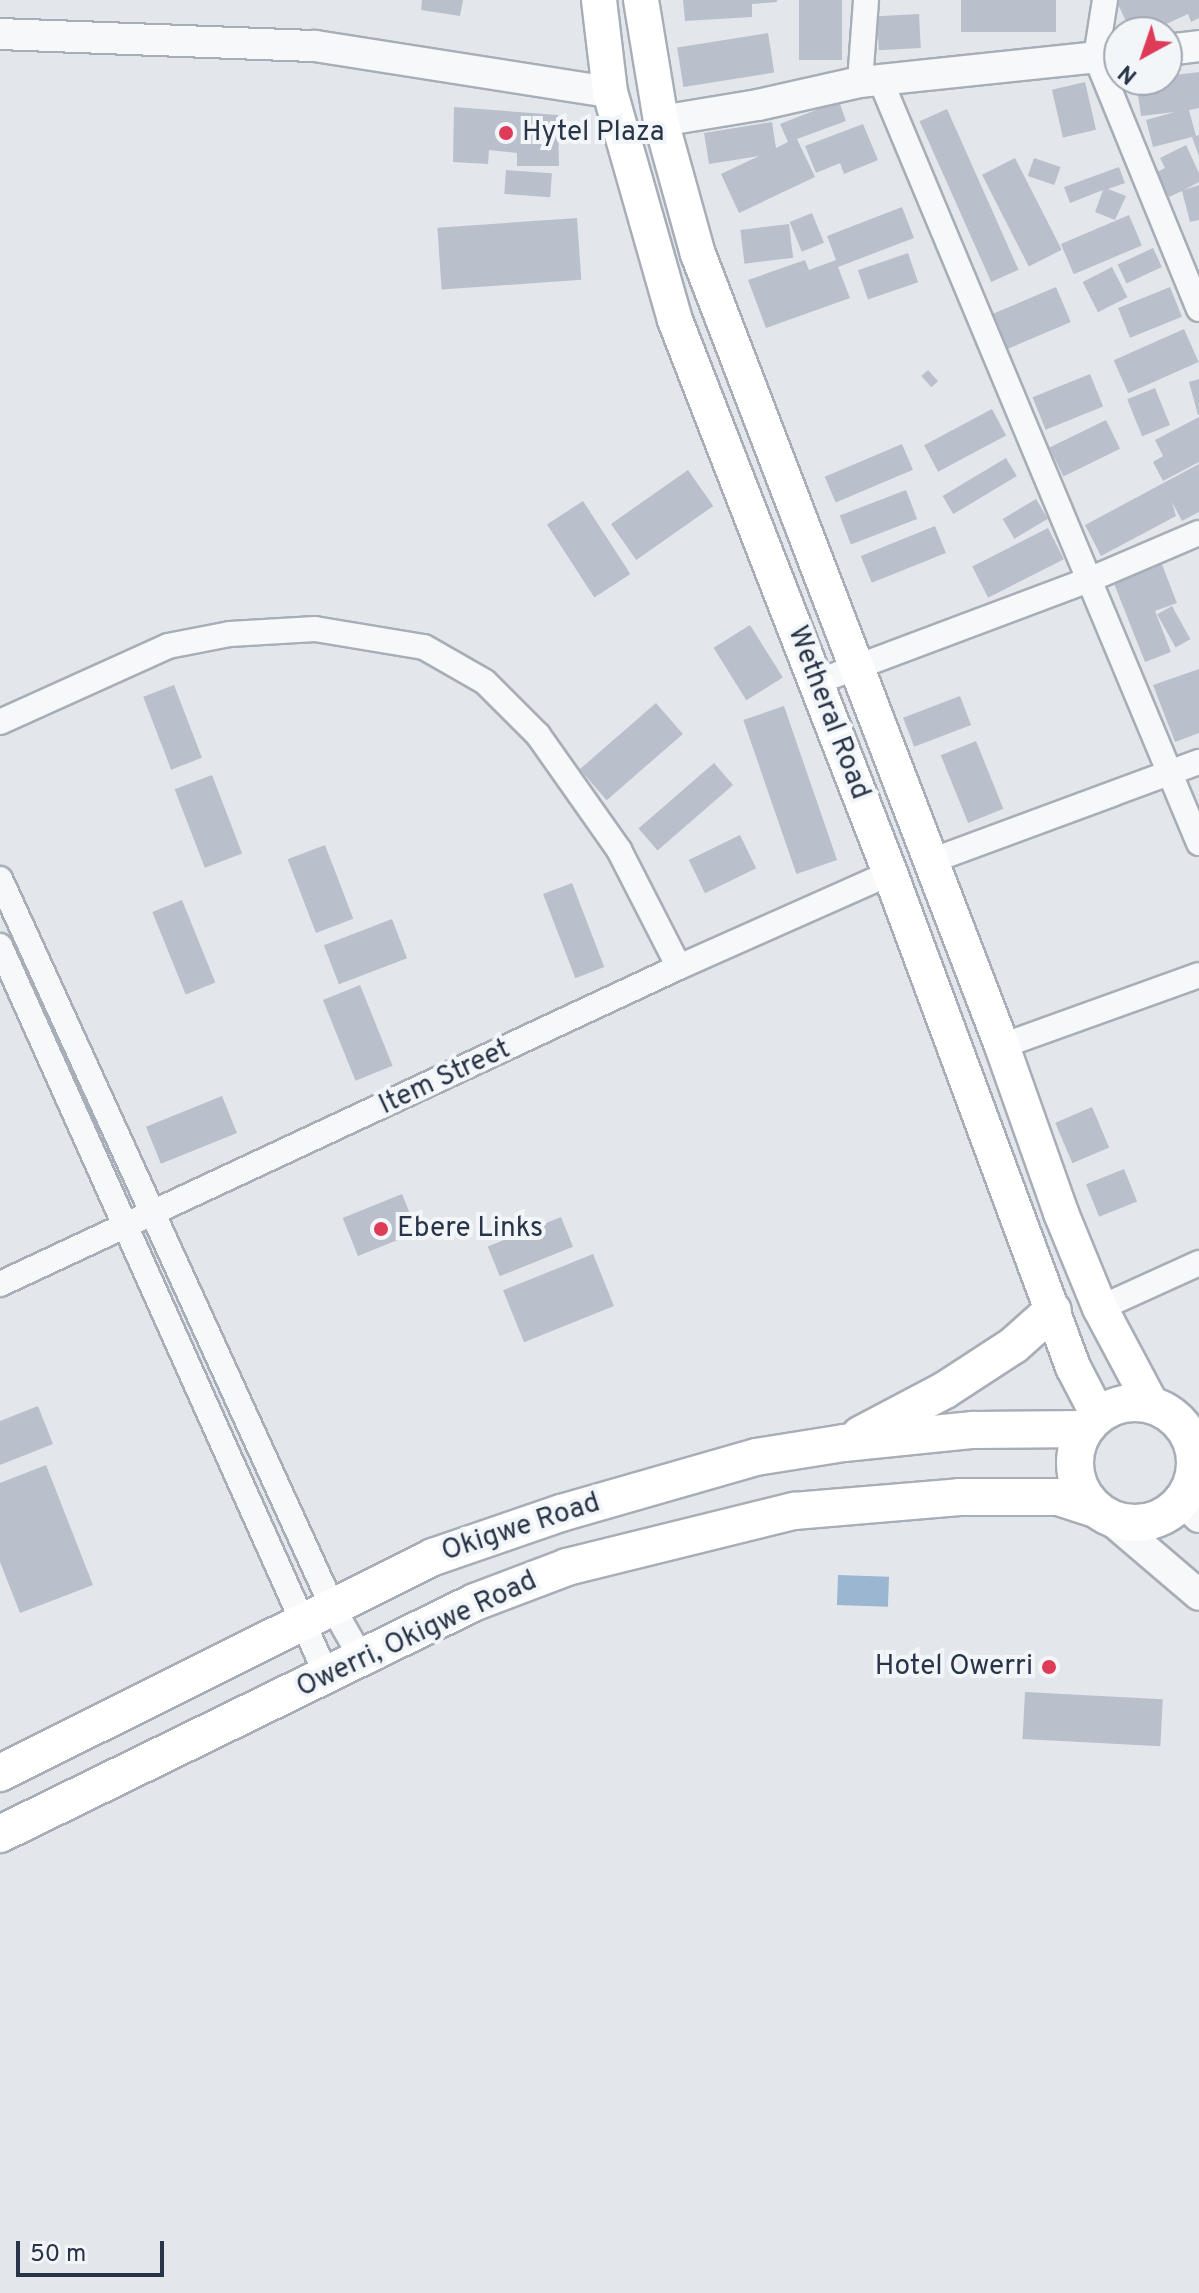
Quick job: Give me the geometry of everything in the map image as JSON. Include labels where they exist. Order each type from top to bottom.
[{"type":"main road","name":"Wetheral Road","points":[[599,0],[610,92],[675,320],[890,873],[1053,1310],[1091,1422]]},
{"type":"main road","name":"Wetheral Road","points":[[641,0],[661,121],[698,254],[1002,1046],[1061,1213],[1100,1308],[1176,1416]]},
{"type":"main road","points":[[844,1443],[945,1390],[1014,1345],[1053,1310]]},
{"type":"main road","points":[[1133,1403],[1176,1416],[1193,1446],[1196,1462],[1192,1501],[1163,1517],[1136,1524],[1102,1513],[1080,1488],[1075,1468],[1076,1448],[1091,1422],[1133,1403]]},
{"type":"main road","name":"Okigwe Road","points":[[0,1773],[433,1557],[561,1513],[756,1457],[844,1443],[1091,1422]]},
{"type":"main road","name":"Owerri, Okigwe Road","points":[[0,1834],[475,1602],[567,1567],[794,1511],[959,1497],[1058,1497],[1102,1513]]},
{"type":"street","points":[[866,0],[870,81],[1091,579],[1168,775],[1199,843]]},
{"type":"street","points":[[0,34],[315,46],[610,92]]},
{"type":"street","points":[[661,121],[758,105],[870,81],[1103,57]]},
{"type":"street","points":[[1122,96],[1199,309]]},
{"type":"street","points":[[817,682],[1091,579],[1199,533]]},
{"type":"street","points":[[0,722],[168,646],[230,634],[315,629],[424,647],[485,682],[538,735],[619,850],[679,967]]},
{"type":"street","points":[[931,861],[1199,762]]},
{"type":"street","name":"Item Street","points":[[0,1284],[152,1216],[679,967],[890,873]]},
{"type":"street","points":[[0,879],[152,1216],[318,1615],[327,1676]]},
{"type":"street","points":[[0,946],[125,1228],[318,1615],[362,1659]]},
{"type":"street","points":[[1002,1046],[1199,975]]},
{"type":"street","points":[[1100,1308],[1199,1263]]},
{"type":"street","points":[[1102,1513],[1199,1595]]},
{"type":"water","points":[[838,1575],[889,1577],[888,1607],[837,1605]]},
{"type":"building","points":[[422,0],[463,0],[460,16],[421,10]]},
{"type":"building","points":[[683,0],[777,2],[752,4],[752,17],[685,21]]},
{"type":"building","points":[[799,0],[842,0],[842,60],[799,60]]},
{"type":"building","points":[[961,0],[1056,0],[1056,32],[961,32]]},
{"type":"building","points":[[1116,0],[1199,0],[1199,18],[1191,22],[1188,14],[1124,16]]},
{"type":"building","points":[[919,14],[921,48],[879,50],[877,16]]},
{"type":"building","points":[[768,33],[774,73],[683,87],[677,47]]},
{"type":"building","points":[[1199,72],[1199,108],[1189,110],[1196,136],[1199,135],[1199,156],[1192,137],[1153,147],[1146,120],[1175,112],[1141,116],[1138,96],[1183,96],[1183,74]]},
{"type":"building","points":[[1085,82],[1096,130],[1063,137],[1052,90]]},
{"type":"building","points":[[839,101],[846,121],[797,139],[815,177],[739,213],[721,174],[759,156],[709,164],[704,133],[772,122],[776,148],[788,142],[780,124]]},
{"type":"building","name":"Hytel Plaza","points":[[454,107],[558,115],[559,166],[517,166],[517,153],[489,150],[488,164],[453,162]]},
{"type":"building","points":[[947,109],[1019,270],[991,282],[920,121]]},
{"type":"building","points":[[863,124],[878,160],[844,174],[840,163],[816,173],[805,146]]},
{"type":"building","points":[[1186,145],[1199,173],[1199,182],[1184,190],[1199,185],[1199,220],[1190,222],[1182,191],[1169,197],[1157,172],[1165,168],[1160,158]]},
{"type":"building","points":[[1015,158],[1062,250],[1029,267],[982,175]]},
{"type":"building","points":[[1034,158],[1060,167],[1054,185],[1028,176]]},
{"type":"building","points":[[1119,167],[1125,183],[1108,189],[1126,196],[1115,220],[1095,212],[1103,190],[1070,203],[1064,187]]},
{"type":"building","points":[[506,170],[552,173],[550,197],[504,194]]},
{"type":"building","points":[[902,207],[914,238],[838,267],[850,298],[766,328],[748,280],[805,260],[809,270],[836,260],[827,236]]},
{"type":"building","points":[[812,213],[824,243],[802,252],[790,222]]},
{"type":"building","points":[[1129,215],[1142,245],[1074,274],[1061,244]]},
{"type":"building","points":[[577,218],[581,280],[442,290],[437,228]]},
{"type":"building","points":[[789,224],[793,258],[745,264],[740,230]]},
{"type":"building","points":[[1153,248],[1162,267],[1127,284],[1118,264]]},
{"type":"building","points":[[908,253],[918,282],[868,300],[858,270]]},
{"type":"building","points":[[1112,267],[1127,297],[1098,312],[1083,282]]},
{"type":"building","points":[[1056,287],[1071,322],[1005,350],[991,315]]},
{"type":"building","points":[[1170,287],[1182,317],[1130,338],[1118,308]]},
{"type":"building","points":[[1184,329],[1199,362],[1128,393],[1114,360]]},
{"type":"building","points":[[928,370],[938,381],[931,387],[921,376]]},
{"type":"building","points":[[1090,374],[1103,406],[1046,430],[1033,397]]},
{"type":"building","points":[[1199,379],[1199,415],[1198,415],[1189,382]]},
{"type":"building","points":[[1155,388],[1170,425],[1142,436],[1127,399]]},
{"type":"building","points":[[992,409],[1006,435],[938,472],[924,445]]},
{"type":"building","points":[[1199,417],[1199,462],[1163,481],[1153,462],[1163,456],[1155,440]]},
{"type":"building","points":[[1106,420],[1120,449],[1063,476],[1049,448]]},
{"type":"building","points":[[902,444],[913,470],[836,503],[825,477]]},
{"type":"building","points":[[1006,458],[1017,476],[953,514],[943,496]]},
{"type":"building","points":[[1199,464],[1199,512],[1182,521],[1172,502],[1176,516],[1101,556],[1085,525]]},
{"type":"building","points":[[688,470],[713,506],[636,560],[611,524]]},
{"type":"building","points":[[906,490],[917,519],[851,544],[840,515]]},
{"type":"building","points":[[1036,499],[1048,519],[1014,539],[1003,519]]},
{"type":"building","points":[[583,501],[630,574],[594,597],[547,524]]},
{"type":"building","points":[[935,526],[946,553],[872,583],[861,556]]},
{"type":"building","points":[[1048,528],[1064,559],[988,598],[972,567]]},
{"type":"building","points":[[1161,562],[1177,603],[1155,611],[1171,652],[1145,662],[1113,581]]},
{"type":"building","points":[[1172,606],[1190,639],[1176,647],[1157,614]]},
{"type":"building","points":[[750,625],[783,678],[746,700],[714,648]]},
{"type":"building","points":[[1199,669],[1199,733],[1175,742],[1153,685]]},
{"type":"building","points":[[174,685],[202,758],[171,770],[143,697]]},
{"type":"building","points":[[960,696],[971,725],[914,747],[903,718]]},
{"type":"building","points":[[656,703],[683,734],[607,800],[580,769]]},
{"type":"building","points":[[784,706],[837,860],[796,874],[743,720]]},
{"type":"building","points":[[976,741],[1003,809],[968,823],[941,755]]},
{"type":"building","points":[[714,763],[733,785],[658,850],[639,829]]},
{"type":"building","points":[[212,775],[242,853],[205,868],[175,789]]},
{"type":"building","points":[[740,835],[756,868],[705,893],[689,860]]},
{"type":"building","points":[[325,845],[353,919],[316,933],[288,859]]},
{"type":"building","points":[[572,883],[604,967],[575,978],[543,894]]},
{"type":"building","points":[[182,900],[215,983],[186,995],[152,912]]},
{"type":"building","points":[[392,919],[407,958],[339,984],[324,945]]},
{"type":"building","points":[[360,985],[393,1066],[356,1081],[323,1000]]},
{"type":"building","points":[[222,1096],[237,1133],[161,1164],[146,1127]]},
{"type":"building","points":[[1092,1107],[1109,1148],[1072,1163],[1055,1123]]},
{"type":"building","points":[[1124,1169],[1137,1201],[1099,1217],[1086,1184]]},
{"type":"building","points":[[402,1194],[417,1232],[358,1256],[343,1218]]},
{"type":"building","points":[[561,1217],[573,1247],[500,1276],[488,1247]]},
{"type":"building","points":[[593,1254],[614,1306],[524,1342],[503,1290]]},
{"type":"building","points":[[38,1406],[53,1444],[0,1465],[0,1421]]},
{"type":"building","points":[[46,1465],[93,1585],[20,1613],[0,1562],[0,1483]]},
{"type":"building","points":[[1025,1692],[1163,1699],[1160,1746],[1023,1739]]},
{"type":"place","name":"Hytel Plaza","points":[[506,133]]},
{"type":"place","name":"Ebere Links","points":[[381,1229]]},
{"type":"place","name":"Hotel Owerri","points":[[1049,1667]]}]
